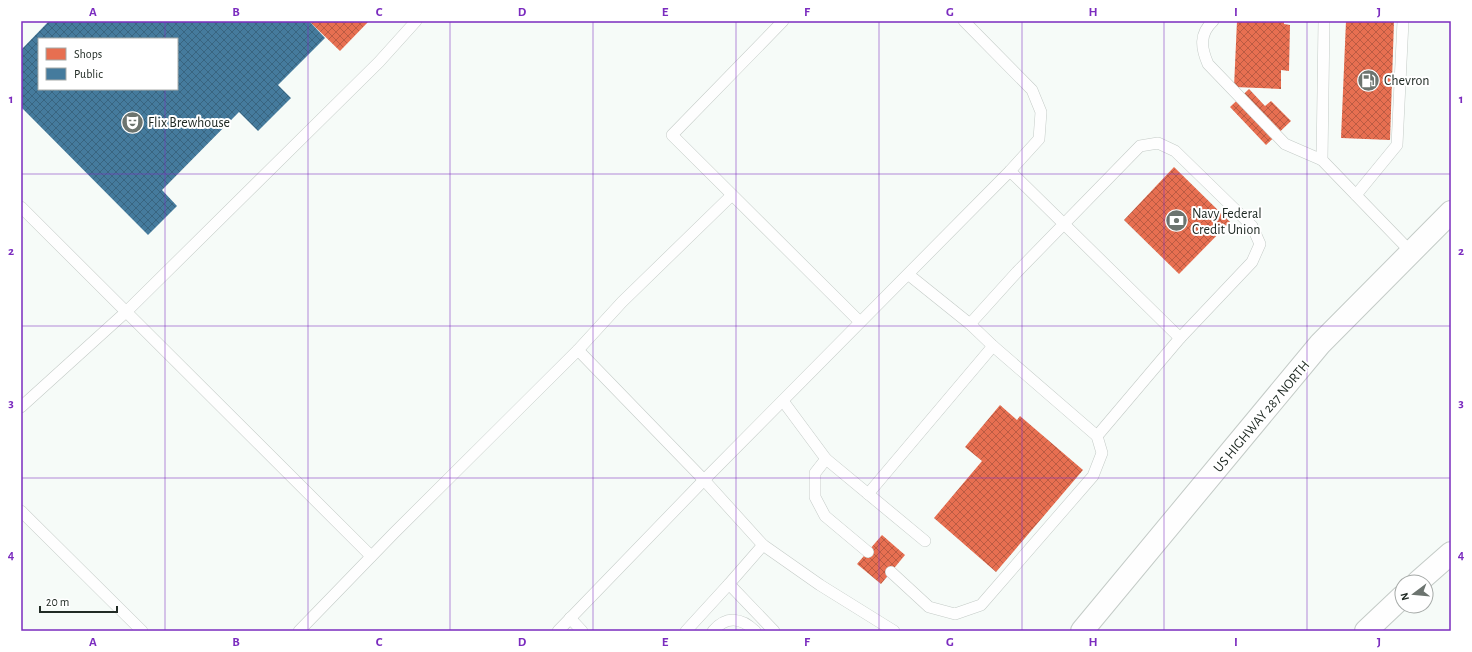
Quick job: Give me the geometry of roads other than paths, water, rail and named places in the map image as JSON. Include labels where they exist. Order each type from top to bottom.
[{"type":"main road","name":"US HIGHWAY 287 NORTH","points":[[1082,631],[1320,344],[1451,212]]},
{"type":"main road","points":[[1427,574],[1451,553]]},
{"type":"main road","points":[[1366,631],[1394,605]]},
{"type":"lane","points":[[21,407],[127,311],[379,62],[416,21]]},
{"type":"lane","points":[[783,21],[672,134],[860,322]]},
{"type":"lane","points":[[558,631],[704,480],[1010,171],[1039,139],[1041,112],[1032,90],[964,21]]},
{"type":"lane","points":[[1213,21],[1202,35],[1203,52],[1208,64],[1285,144],[1322,160],[1411,252]]},
{"type":"lane","points":[[1322,160],[1324,21]]},
{"type":"lane","points":[[1356,195],[1397,145],[1403,21]]},
{"type":"lane","points":[[970,324],[1064,223],[1140,146],[1158,143],[1175,151],[1252,226],[1260,244],[1252,262],[1180,338],[1096,436]]},
{"type":"lane","points":[[1010,171],[1180,338]]},
{"type":"lane","points":[[299,631],[371,556],[578,350],[622,302],[732,195]]},
{"type":"lane","points":[[21,207],[127,311],[371,556]]},
{"type":"lane","points":[[891,572],[929,607],[955,614],[981,605],[1092,476],[1102,453],[1096,436],[970,324],[908,274]]},
{"type":"lane","points":[[868,494],[993,346]]},
{"type":"lane","points":[[578,350],[704,480],[763,545],[820,585],[894,631]]},
{"type":"lane","points":[[783,401],[826,459],[925,540]]},
{"type":"lane","points":[[826,459],[815,473],[815,497],[825,516],[868,552]]},
{"type":"lane","points":[[21,511],[142,631]]},
{"type":"lane","points":[[686,631],[763,545]]},
{"type":"lane","points":[[729,584],[774,631]]},
{"type":"lane","points":[[570,618],[582,631]]},
{"type":"lane","points":[[713,631],[720,623],[733,620],[747,623],[755,631]]},
{"type":"place","name":"Chevron","points":[[1368,80]]},
{"type":"place","name":"Flix Brewhouse","points":[[132,122]]},
{"type":"place","name":"Navy Federal Credit Union","points":[[1177,221]]}]
